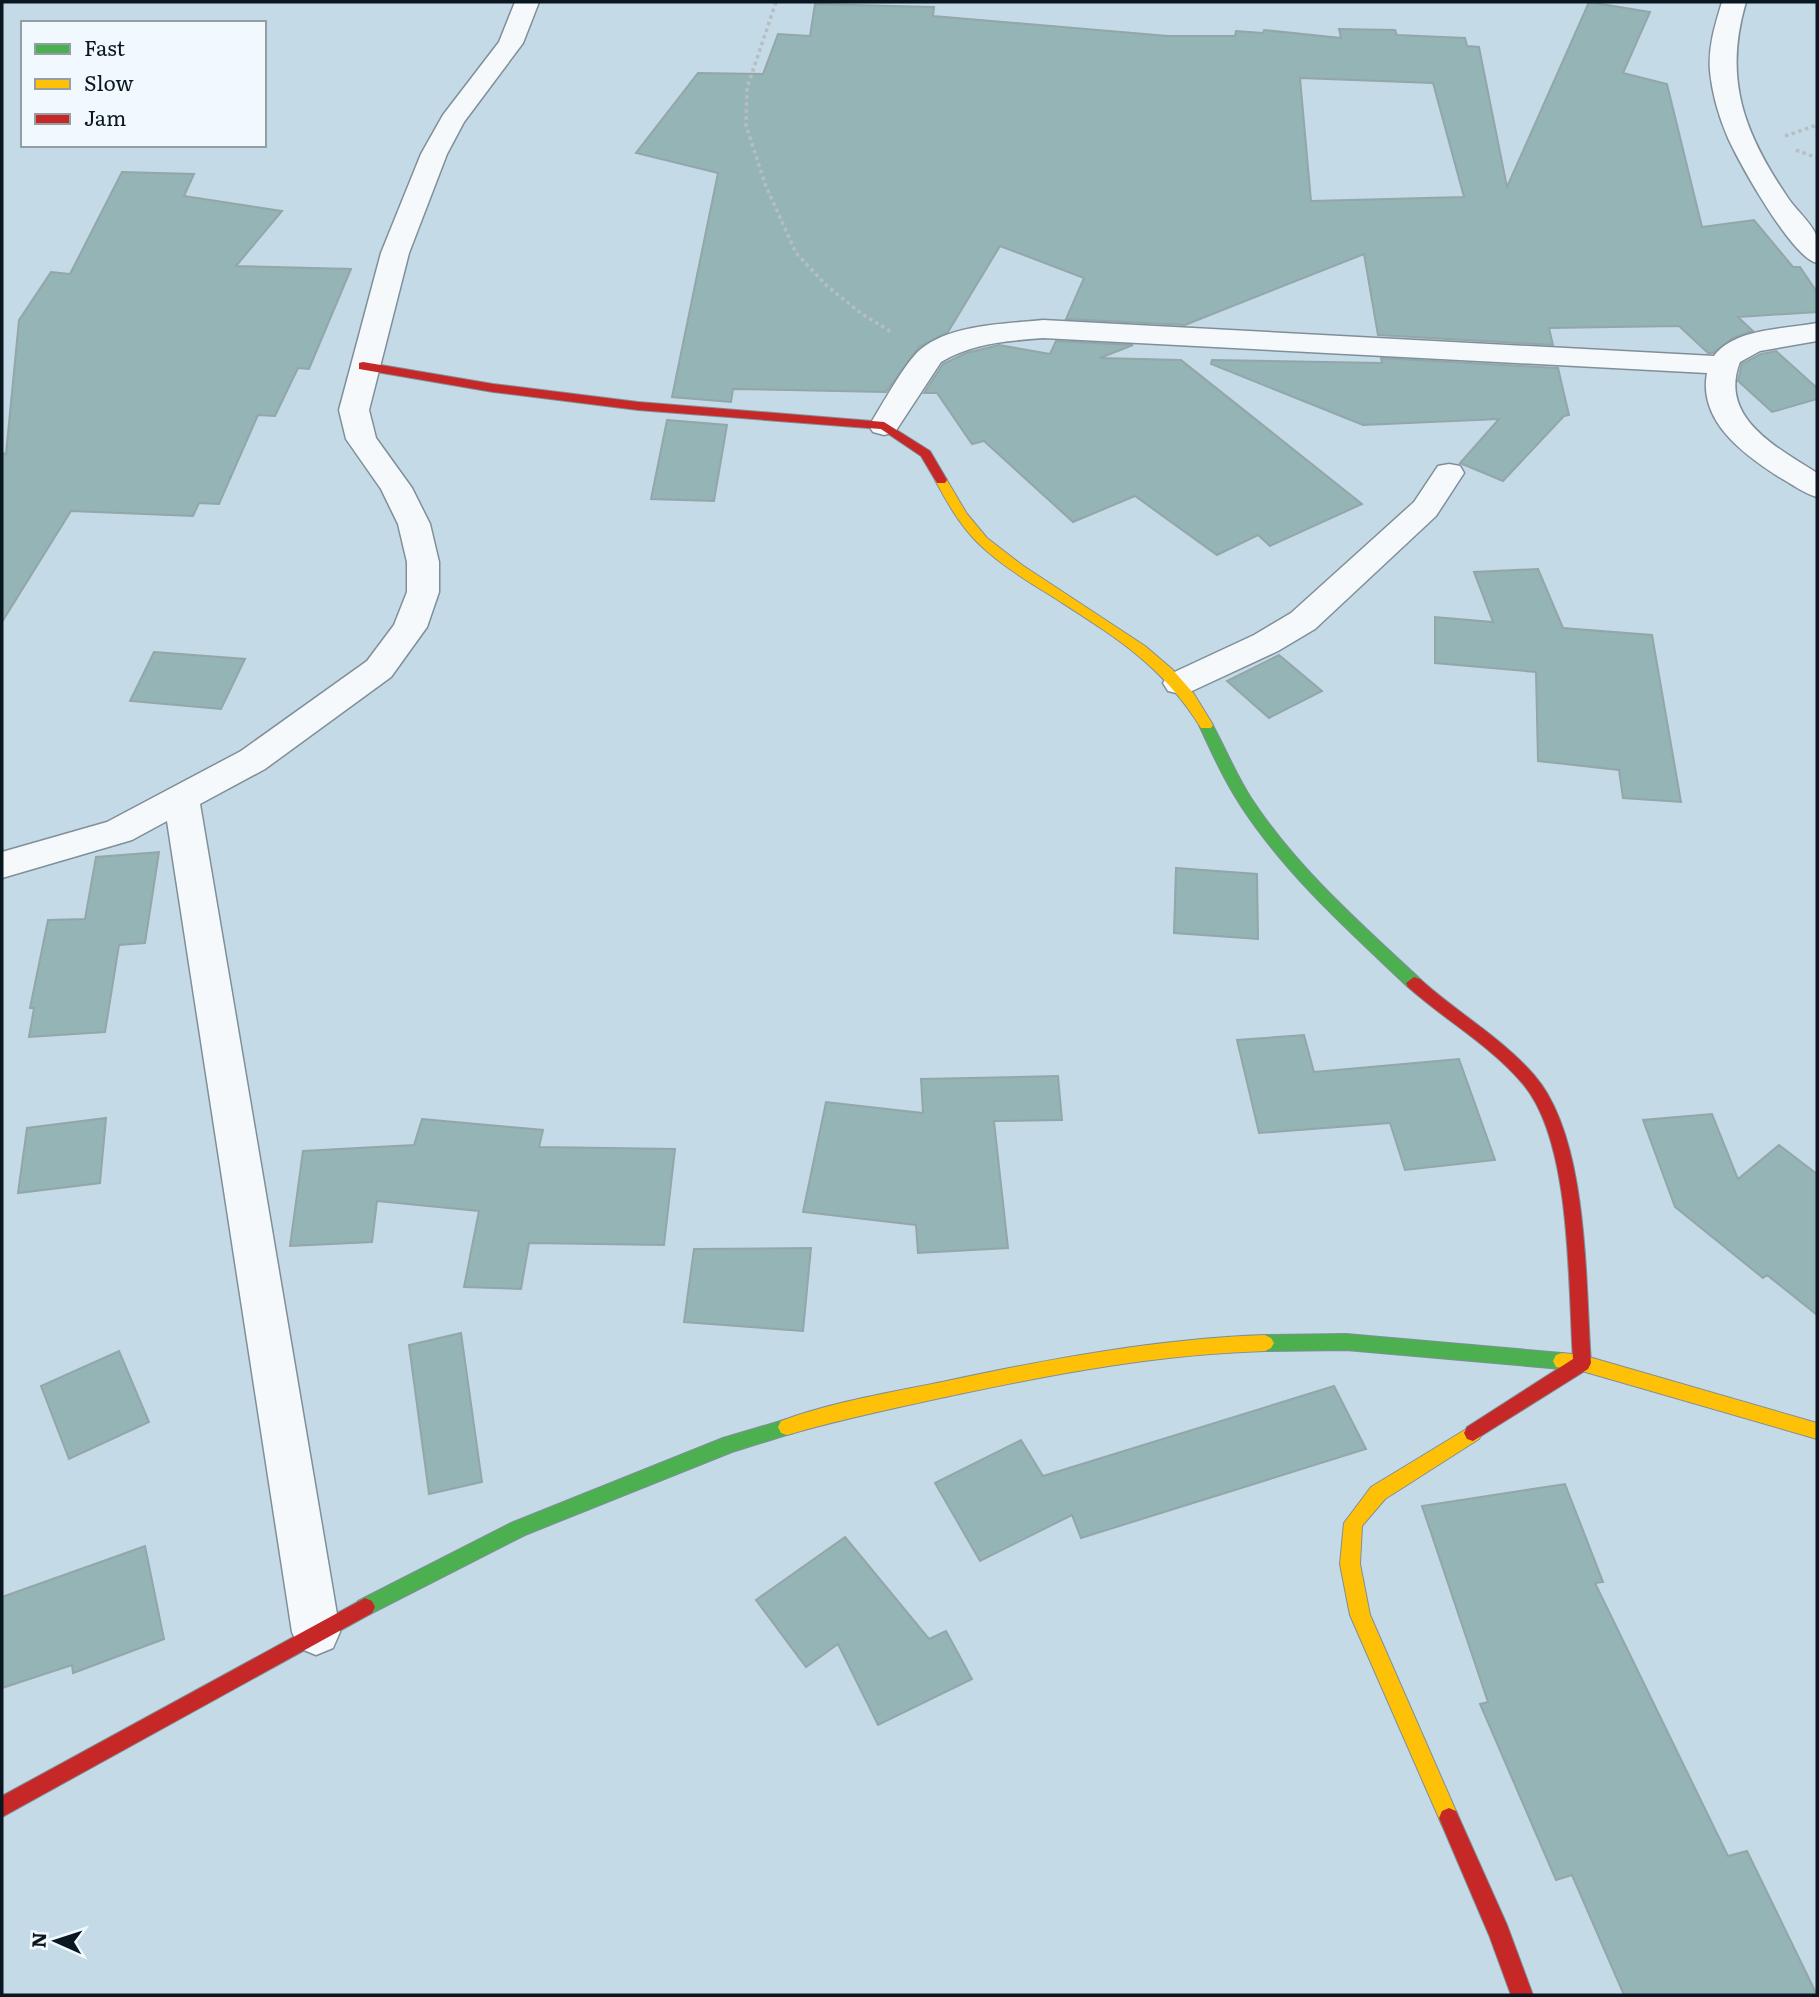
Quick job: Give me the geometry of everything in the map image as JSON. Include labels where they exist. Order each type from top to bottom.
[{"type":"street","points":[[2,865],[119,831],[253,760],[379,669],[410,627],[423,592],[423,562],[414,524],[396,488],[361,439],[354,411],[363,366],[395,253],[434,154],[452,120],[510,43],[527,2]]},
{"type":"street","points":[[1734,2],[1723,29],[1727,98],[1755,171],[1779,208],[1817,255]]},
{"type":"street","points":[[884,426],[930,356],[953,344],[1006,333],[1073,329],[1182,338],[1722,365]]},
{"type":"street","points":[[1817,332],[1735,351],[1722,365],[1719,389],[1725,412],[1750,441],[1817,486]]},
{"type":"street","points":[[363,366],[493,388],[638,406],[884,426],[926,454],[965,522],[991,548],[1113,631],[1180,682],[1196,702],[1229,774],[1277,842],[1327,901],[1442,1010],[1506,1057],[1542,1097],[1558,1140],[1567,1185],[1583,1363]]},
{"type":"street","points":[[1180,682],[1266,643],[1303,621],[1425,509],[1449,472]]},
{"type":"street","points":[[181,797],[316,1632]]},
{"type":"street","points":[[2,1807],[316,1632],[518,1529],[730,1444],[832,1413],[1102,1356],[1226,1343],[1346,1342],[1583,1363],[1817,1431]]},
{"type":"street","points":[[1522,1995],[1494,1920],[1360,1615],[1350,1564],[1353,1523],[1378,1493],[1583,1363]]},
{"type":"path","points":[[776,2],[747,88],[746,125],[765,184],[796,253],[827,286],[862,314],[930,356]]},
{"type":"path","points":[[1782,137],[1817,125]]},
{"type":"building","points":[[1589,2],[1650,12],[1623,73],[1667,84],[1702,227],[1754,220],[1793,267],[1800,267],[1817,292],[1817,312],[1738,317],[1753,331],[1733,338],[1713,353],[1708,353],[1679,326],[1549,328],[1553,345],[1378,335],[1364,254],[1185,325],[1066,319],[1084,278],[1000,246],[948,332],[919,347],[886,392],[733,389],[731,402],[672,397],[718,173],[636,153],[698,73],[763,74],[778,34],[810,36],[815,4],[934,7],[933,16],[1168,36],[1235,36],[1236,31],[1263,33],[1264,30],[1341,38],[1339,29],[1395,30],[1397,35],[1465,38],[1467,46],[1479,47],[1507,187]],"holes":[[[1300,78],[1433,83],[1464,197],[1311,201]]]},
{"type":"building","points":[[122,172],[194,174],[184,196],[282,211],[236,266],[351,269],[309,369],[298,368],[275,416],[258,415],[219,504],[199,503],[193,516],[71,511],[2,622],[2,453],[6,454],[19,320],[51,272],[70,274]]},
{"type":"building","points":[[1056,341],[1133,345],[1100,358],[1181,360],[1362,504],[1270,546],[1258,535],[1217,555],[1135,496],[1073,522],[984,441],[972,444],[937,393],[924,393],[943,364],[966,353],[999,345],[1050,354]]},
{"type":"building","points":[[1776,351],[1817,388],[1817,399],[1772,412],[1738,381],[1742,364],[1761,354]]},
{"type":"building","points":[[1381,358],[1558,368],[1569,415],[1564,416],[1503,481],[1460,463],[1499,419],[1363,425],[1211,364],[1212,360],[1382,363]]},
{"type":"building","points":[[667,420],[727,425],[714,501],[651,499]]},
{"type":"building","points":[[1538,569],[1563,628],[1652,635],[1681,802],[1623,798],[1619,770],[1538,761],[1536,672],[1435,663],[1435,617],[1493,622],[1474,572]]},
{"type":"building","points":[[154,652],[245,659],[221,709],[130,701]]},
{"type":"building","points":[[1279,655],[1322,691],[1269,718],[1227,681]]},
{"type":"building","points":[[159,852],[145,943],[119,945],[105,1032],[29,1037],[34,1008],[30,1008],[48,920],[85,919],[96,857]]},
{"type":"building","points":[[1176,868],[1257,874],[1258,939],[1174,933]]},
{"type":"building","points":[[1304,1035],[1314,1072],[1459,1059],[1495,1160],[1405,1170],[1390,1123],[1259,1133],[1237,1040]]},
{"type":"building","points":[[1058,1076],[1062,1120],[994,1121],[1008,1248],[918,1253],[916,1225],[803,1212],[826,1102],[923,1113],[921,1079]]},
{"type":"building","points":[[1712,1114],[1738,1179],[1779,1145],[1817,1174],[1817,1315],[1767,1275],[1763,1278],[1675,1207],[1643,1120]]},
{"type":"building","points":[[106,1118],[100,1183],[18,1193],[27,1128]]},
{"type":"building","points":[[422,1119],[543,1130],[539,1147],[675,1149],[664,1245],[529,1243],[521,1289],[464,1287],[479,1211],[377,1201],[372,1242],[290,1246],[303,1151],[414,1145]]},
{"type":"building","points":[[811,1248],[803,1331],[684,1322],[694,1249]]},
{"type":"building","points":[[461,1333],[482,1482],[429,1494],[409,1345]]},
{"type":"building","points":[[119,1351],[149,1422],[69,1459],[41,1386]]},
{"type":"building","points":[[1334,1386],[1366,1449],[1081,1538],[1072,1515],[980,1561],[935,1483],[1021,1440],[1043,1476]]},
{"type":"building","points":[[1565,1484],[1603,1582],[1595,1583],[1728,1856],[1747,1851],[1817,1995],[1624,1995],[1572,1875],[1556,1880],[1480,1704],[1488,1702],[1422,1506]]},
{"type":"building","points":[[845,1537],[929,1639],[946,1631],[972,1679],[878,1725],[838,1644],[806,1667],[756,1600]]},
{"type":"building","points":[[145,1546],[164,1639],[73,1673],[72,1665],[2,1688],[2,1597]]},
{"type":"traffic: fast","points":[[1206,725],[1229,774],[1268,832],[1314,885],[1414,983]]},
{"type":"traffic: fast","points":[[1265,1343],[1346,1342],[1562,1361]]},
{"type":"traffic: fast","points":[[365,1607],[518,1529],[730,1444],[787,1427]]},
{"type":"traffic: slow","points":[[941,480],[963,516],[983,541],[1017,568],[1140,649],[1167,672],[1189,697],[1206,725]]},
{"type":"traffic: slow","points":[[787,1427],[878,1404],[1079,1362],[1190,1347],[1265,1343]]},
{"type":"traffic: slow","points":[[1562,1361],[1582,1363],[1817,1431]]},
{"type":"traffic: slow","points":[[1449,1818],[1360,1615],[1350,1564],[1353,1523],[1378,1493],[1473,1433]]},
{"type":"traffic: jam","points":[[363,366],[493,388],[638,406],[884,426],[926,454],[941,480]]},
{"type":"traffic: jam","points":[[1414,983],[1514,1064],[1541,1096],[1552,1119],[1568,1186],[1582,1363],[1473,1433]]},
{"type":"traffic: jam","points":[[2,1807],[365,1607]]},
{"type":"traffic: jam","points":[[1449,1818],[1499,1933],[1522,1995]]}]
